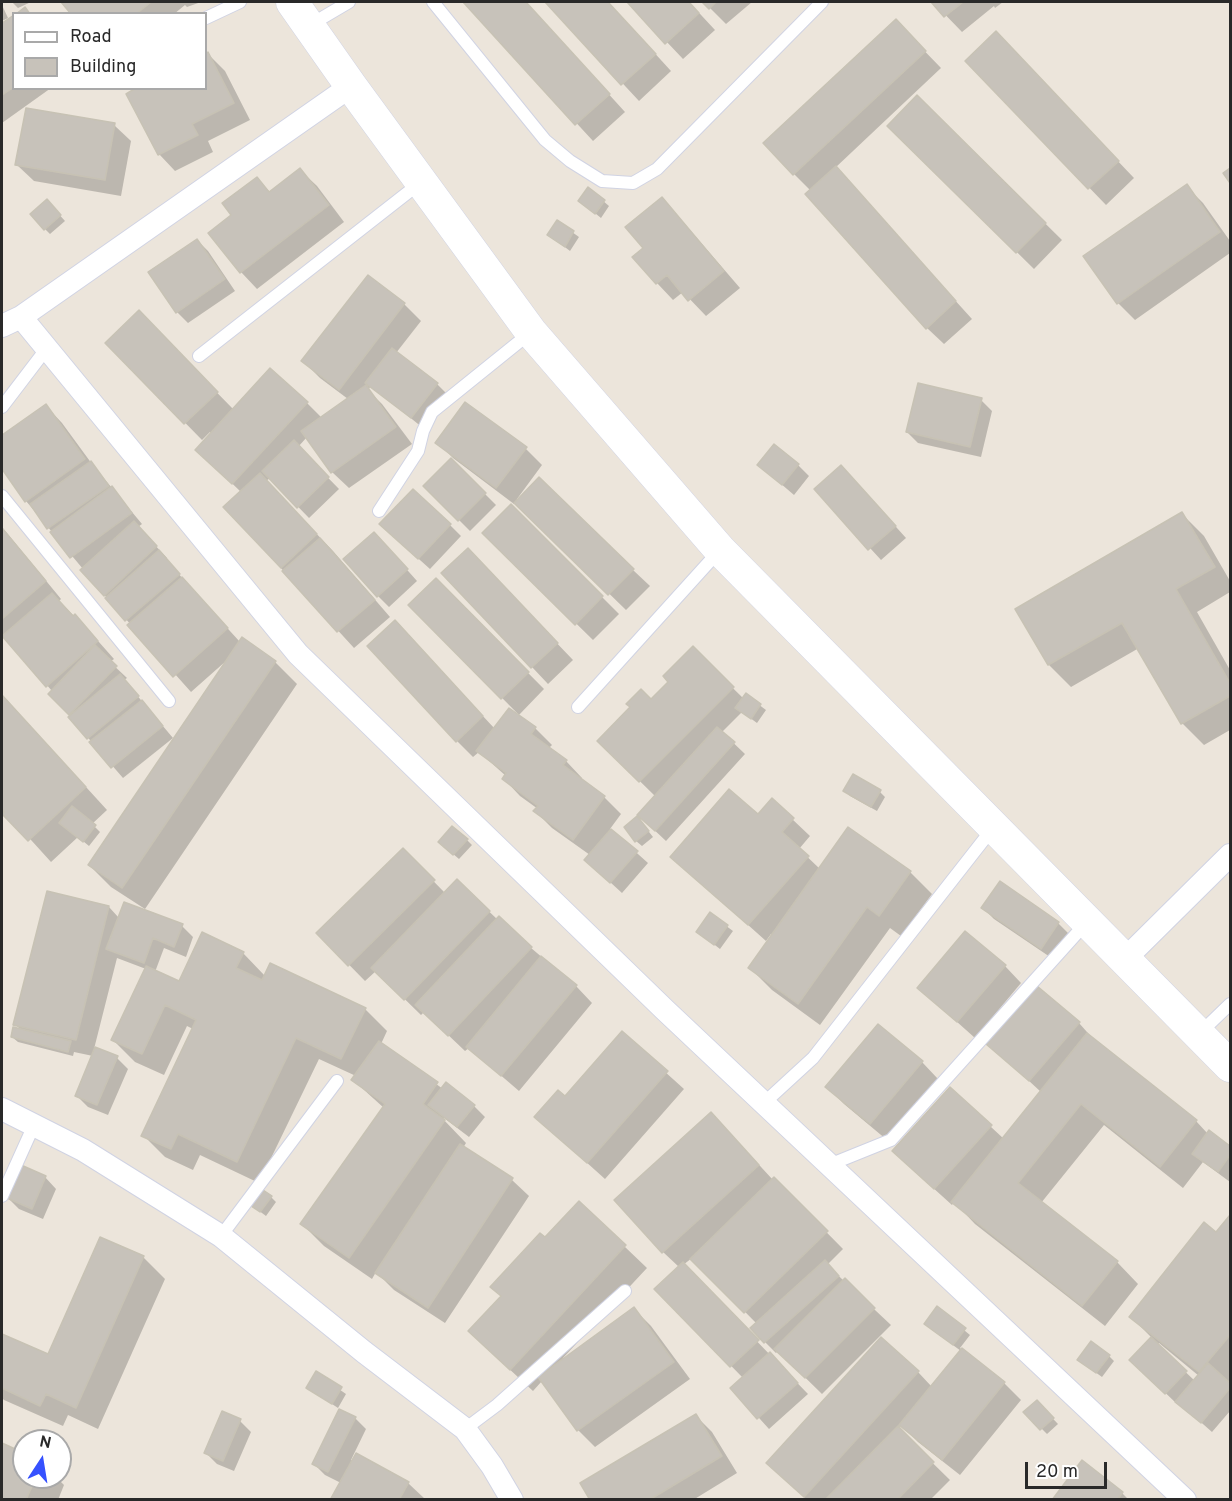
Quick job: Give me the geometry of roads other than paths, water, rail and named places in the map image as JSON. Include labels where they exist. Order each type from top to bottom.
[{"type":"street","points":[[301,14],[531,332],[720,550],[1230,1065]]},
{"type":"street","points":[[351,86],[11,322],[47,348],[298,654],[486,838],[1185,1500]]},
{"type":"street","points":[[1125,959],[1230,855]]},
{"type":"street","points":[[2,1109],[83,1150],[221,1236],[465,1429],[492,1466],[512,1500]]},
{"type":"lane","points":[[207,18],[240,2]]},
{"type":"lane","points":[[301,14],[350,2]]},
{"type":"lane","points":[[433,2],[545,140],[570,161],[602,181],[633,183],[657,169],[822,2]]},
{"type":"lane","points":[[199,356],[422,182]]},
{"type":"lane","points":[[379,511],[418,451],[423,431],[432,412],[531,332]]},
{"type":"lane","points":[[2,406],[47,348]]},
{"type":"lane","points":[[2,496],[169,701]]},
{"type":"lane","points":[[578,707],[720,550]]},
{"type":"lane","points":[[764,1103],[813,1058],[993,827]]},
{"type":"lane","points":[[829,1165],[891,1140],[1088,921]]},
{"type":"lane","points":[[1199,1034],[1230,1004]]},
{"type":"lane","points":[[221,1236],[337,1081]]},
{"type":"lane","points":[[2,1196],[34,1125]]},
{"type":"lane","points":[[465,1429],[496,1405],[625,1291]]}]
